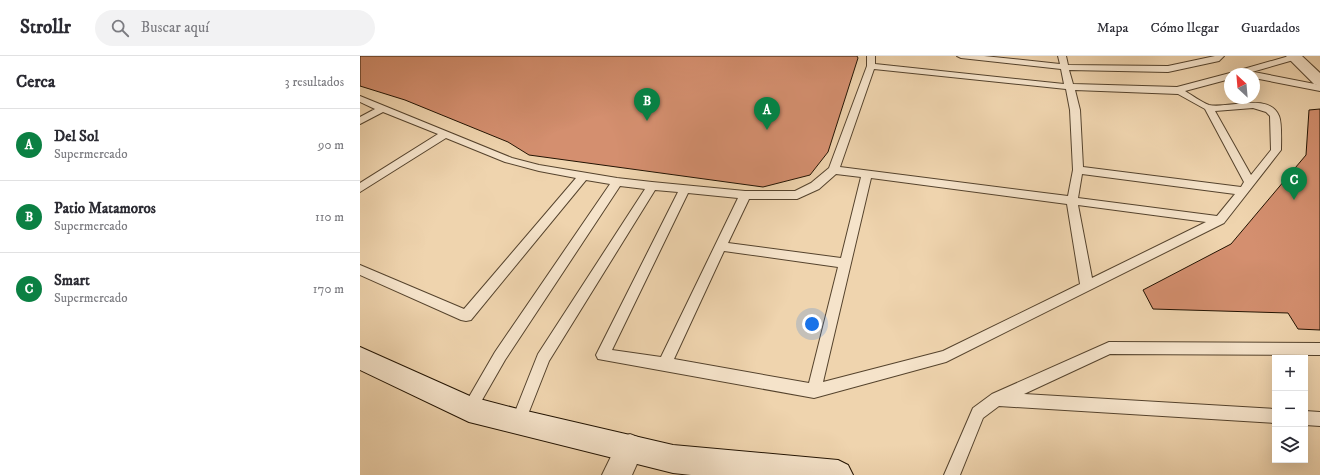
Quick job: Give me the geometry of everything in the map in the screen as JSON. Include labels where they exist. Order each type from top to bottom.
[{"type":"main road","points":[[1294,56],[1320,81]]},
{"type":"main road","points":[[360,358],[469,409],[673,459],[700,469],[838,475]]},
{"type":"main road","points":[[618,475],[630,448]]},
{"type":"lane","points":[[962,56],[1065,67],[1168,69],[1216,59],[1220,56]]},
{"type":"lane","points":[[1062,56],[1075,110],[1078,170],[1072,201],[1087,286]]},
{"type":"lane","points":[[1258,68],[1294,56]]},
{"type":"lane","points":[[360,99],[509,160],[539,168],[617,182],[745,196],[797,195],[815,186],[834,170],[871,61],[1069,87],[1177,90],[1224,78]]},
{"type":"lane","points":[[1260,76],[1320,88]]},
{"type":"lane","points":[[685,189],[603,355],[665,364],[814,391],[946,356],[1220,220],[1276,150],[1275,116],[1272,111],[1258,105],[1208,107],[1177,90]]},
{"type":"lane","points":[[1208,107],[1247,187]]},
{"type":"lane","points":[[360,121],[382,108]]},
{"type":"lane","points":[[360,188],[445,134]]},
{"type":"lane","points":[[834,170],[1220,220]]},
{"type":"lane","points":[[1078,170],[1247,187]]},
{"type":"lane","points":[[814,391],[867,174]]},
{"type":"lane","points":[[360,270],[466,316],[583,176]]},
{"type":"lane","points":[[469,409],[500,356],[617,182]]},
{"type":"lane","points":[[518,422],[543,358],[652,186]]},
{"type":"lane","points":[[665,364],[745,196]]},
{"type":"lane","points":[[721,246],[845,263]]},
{"type":"lane","points":[[952,475],[978,413],[997,399],[1109,348],[1320,349]]},
{"type":"lane","points":[[997,399],[1272,416]]},
{"type":"lane","points":[[1308,418],[1320,419]]},
{"type":"building","points":[[360,56],[857,56],[858,58],[828,152],[810,175],[763,187],[529,155],[508,142],[405,100],[360,86]]},
{"type":"building","points":[[1320,109],[1320,330],[1298,329],[1288,313],[1153,309],[1143,290],[1231,244],[1306,155],[1309,110]]},
{"type":"place","name":"Patio Matamoros","points":[[647,121]]},
{"type":"place","name":"Del Sol","points":[[767,130]]},
{"type":"place","name":"Smart","points":[[1294,200]]}]
